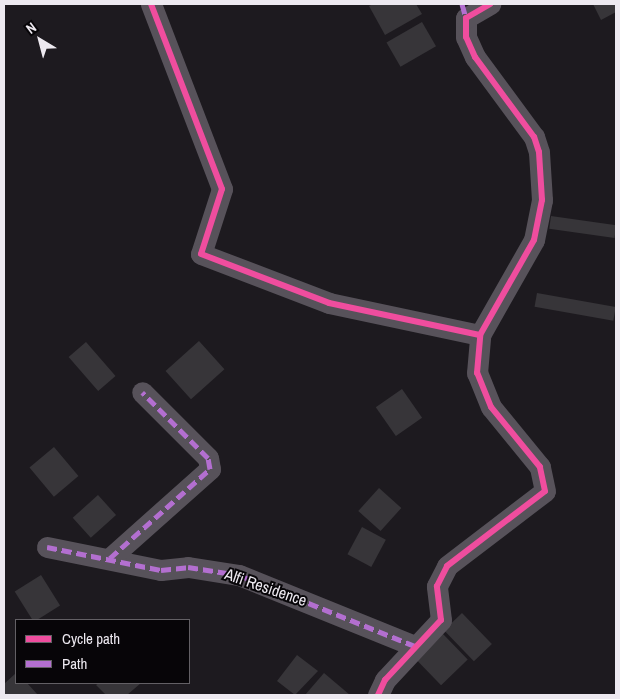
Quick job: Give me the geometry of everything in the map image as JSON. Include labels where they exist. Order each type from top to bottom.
[{"type":"street","points":[[151,4],[222,189],[200,254],[329,303],[480,335]]},
{"type":"street","points":[[378,695],[385,680],[415,646],[434,632],[441,620],[437,586],[447,566],[545,491],[540,467],[482,392],[476,352],[480,335],[534,240],[542,200],[539,152],[534,137],[475,56],[466,37],[464,11],[490,4]]},
{"type":"street","points":[[110,558],[210,469],[208,458],[142,392]]},
{"type":"street","name":"Alfi Residence","points":[[46,547],[110,558],[161,570],[188,567],[239,576],[415,646]]},
{"type":"building","points":[[373,4],[416,4],[422,14],[385,35],[369,6]]},
{"type":"building","points":[[593,4],[616,4],[616,12],[601,20]]},
{"type":"building","points":[[422,22],[436,46],[400,67],[386,42]]},
{"type":"building","points":[[551,216],[616,225],[615,238],[549,229]]},
{"type":"building","points":[[537,293],[616,307],[613,321],[535,307]]},
{"type":"building","points":[[199,341],[224,369],[191,399],[166,371]]},
{"type":"building","points":[[86,342],[116,376],[98,391],[69,357]]},
{"type":"building","points":[[402,389],[422,418],[396,436],[376,407]]},
{"type":"building","points":[[54,447],[78,476],[54,497],[29,468]]},
{"type":"building","points":[[379,488],[401,508],[381,531],[358,511]]},
{"type":"building","points":[[98,495],[116,515],[91,538],[73,518]]},
{"type":"building","points":[[362,527],[386,540],[371,567],[347,554]]},
{"type":"building","points":[[41,575],[60,606],[39,619],[32,619],[15,591]]},
{"type":"building","points":[[462,613],[492,644],[474,661],[444,630]]},
{"type":"building","points":[[442,633],[468,660],[441,685],[415,659]]},
{"type":"building","points":[[297,655],[318,671],[295,695],[277,681]]},
{"type":"building","points":[[324,673],[350,695],[305,695]]},
{"type":"building","points":[[15,674],[15,684],[28,684],[38,695],[4,695],[4,684]]},
{"type":"building","points":[[140,684],[127,695],[106,695],[96,685]]},
{"type":"marked path","points":[[462,4],[466,18]]},
{"type":"marked path","points":[[110,558],[210,469],[208,458],[142,392]]},
{"type":"marked path","points":[[47,547],[161,570],[188,567],[239,575],[415,646]]},
{"type":"cycle path","points":[[151,4],[222,189],[201,254],[329,303],[480,335]]},
{"type":"cycle path","points":[[378,695],[385,680],[441,620],[437,586],[447,566],[545,491],[540,467],[491,407],[477,373],[480,335],[534,240],[542,200],[539,152],[534,137],[475,57],[466,37],[466,18],[490,4]]}]
